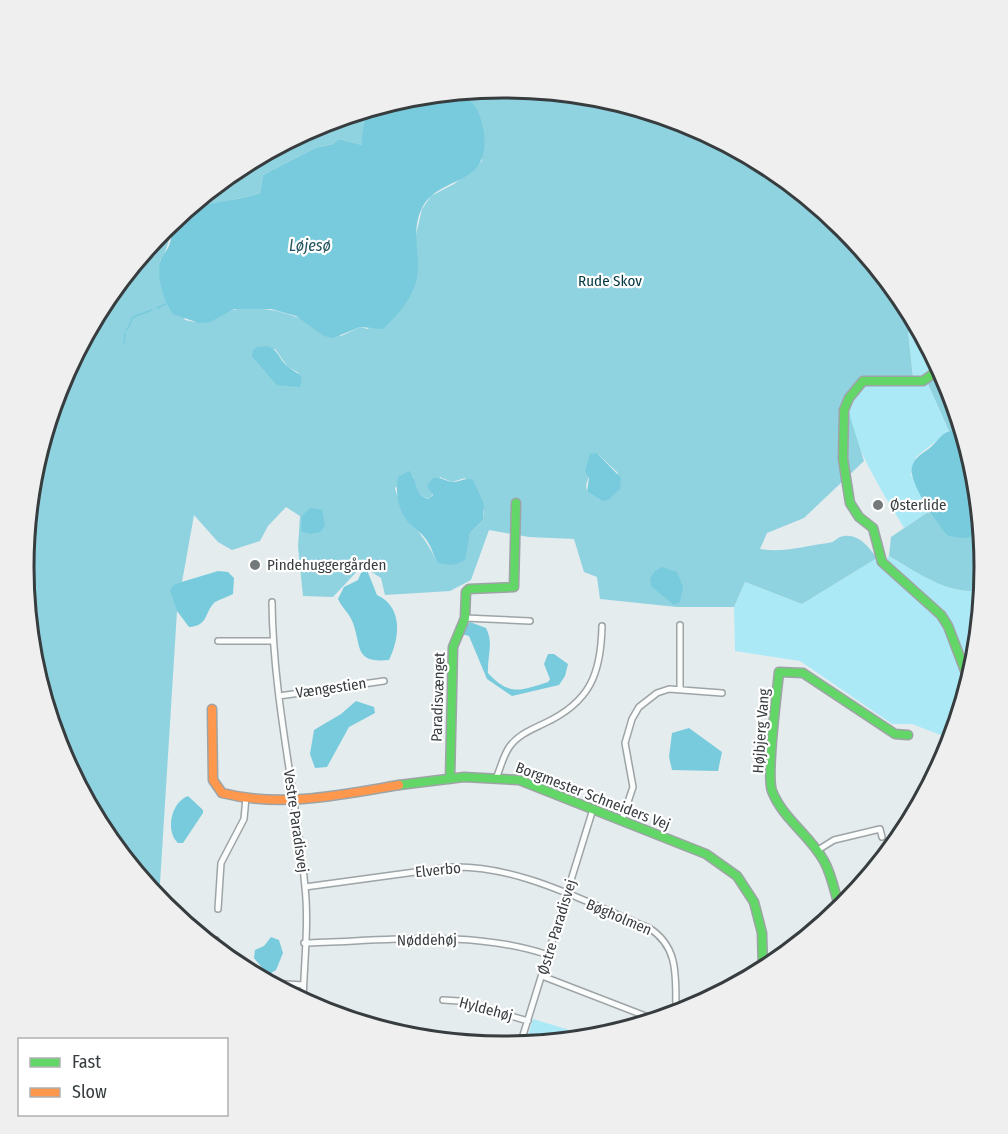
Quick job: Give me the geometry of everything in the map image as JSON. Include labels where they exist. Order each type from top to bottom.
[{"type":"street","points":[[932,375],[923,381],[863,381],[855,389],[844,410],[843,459],[853,509],[873,528],[882,562],[941,615],[948,626],[963,665]]},
{"type":"street","name":"Paradisvænget","points":[[450,779],[453,647],[465,618],[466,592],[469,589],[514,586],[516,503]]},
{"type":"street","name":"Vestre Paradisvej","points":[[272,602],[272,641],[305,887],[303,991]]},
{"type":"street","points":[[465,618],[530,621]]},
{"type":"street","points":[[680,625],[680,688]]},
{"type":"street","points":[[497,776],[506,752],[516,739],[559,717],[585,694],[599,666],[602,626]]},
{"type":"street","points":[[218,641],[272,641]]},
{"type":"street","name":"Højbjerg Vang","points":[[838,897],[818,850],[785,816],[771,789],[773,727],[779,672],[803,673],[895,734],[908,735]]},
{"type":"street","name":"Vængestien","points":[[279,696],[384,681]]},
{"type":"street","points":[[622,820],[633,787],[625,743],[632,718],[648,699],[663,691],[680,688],[722,693]]},
{"type":"street","name":"Borgmester Schneiders Vej","points":[[212,709],[213,780],[222,793],[294,800],[450,779],[497,776],[519,780],[706,854],[734,872],[745,884],[759,912],[764,939],[764,958]]},
{"type":"street","points":[[218,909],[221,863],[244,819],[246,797]]},
{"type":"street","name":"Østre Paradisvej","points":[[523,1035],[593,809]]},
{"type":"street","points":[[818,850],[834,840],[880,829],[882,837]]},
{"type":"street","name":"Elverbo","points":[[305,887],[476,866],[509,872],[567,895]]},
{"type":"street","name":"Bøgholmen","points":[[567,895],[660,935],[671,951],[675,962],[676,1004]]},
{"type":"street","name":"Nøddehøj","points":[[304,943],[462,939],[516,946],[548,955]]},
{"type":"street","points":[[542,976],[644,1015]]},
{"type":"street","points":[[289,984],[303,985]]},
{"type":"street","name":"Hyldehøj","points":[[443,1000],[459,1000],[528,1021]]},
{"type":"shaded area","points":[[909,328],[932,374],[928,384],[949,431],[916,457],[911,475],[931,510],[904,528],[865,460],[856,439],[847,402],[851,388],[861,378],[913,377]]},
{"type":"shaded area","points":[[889,556],[945,586],[972,591],[964,660],[949,624],[884,561]]},
{"type":"shaded area","points":[[877,558],[930,608],[946,628],[962,671],[942,736],[912,724],[892,724],[800,661],[735,651],[734,607],[745,582],[802,604]]},
{"type":"shaded area","points":[[533,1019],[572,1031],[535,1035],[528,1035]]},
{"type":"green space","name":"Rude Skov","points":[[471,99],[535,99],[626,113],[684,133],[739,160],[790,195],[836,235],[876,281],[909,328],[913,378],[861,378],[850,389],[848,410],[864,461],[804,518],[767,533],[760,549],[794,549],[830,543],[840,537],[852,536],[862,541],[877,558],[802,604],[745,582],[734,607],[677,607],[600,599],[597,577],[584,572],[574,539],[529,537],[489,530],[471,580],[450,591],[385,595],[381,578],[362,566],[333,597],[303,596],[298,547],[300,516],[286,507],[268,526],[260,541],[232,550],[218,542],[194,515],[182,582],[175,584],[177,611],[160,886],[114,828],[83,775],[59,718],[44,659],[36,598],[34,567],[36,536],[50,445],[70,387],[97,332],[114,306],[151,257],[169,238],[160,260],[185,320],[202,322],[230,311],[252,308],[291,315],[341,336],[360,327],[368,329],[418,265],[415,239],[422,209],[431,196],[454,184],[482,161]],"holes":[[[275,349],[288,367],[299,373],[276,385],[252,357]],[[597,453],[618,473],[602,501],[587,492],[586,485]],[[413,475],[420,493],[430,499],[440,477],[452,482],[465,478],[484,511],[483,520],[470,533],[464,560],[437,562],[426,542],[408,518],[395,488]]]},
{"type":"green space","name":"Rude Skov","points":[[367,118],[362,145],[339,139],[333,144],[315,148],[263,175],[260,193],[203,207],[269,160],[324,133]]},
{"type":"green space","points":[[932,374],[954,431],[949,431],[928,384]]},
{"type":"green space","points":[[931,510],[948,536],[966,537],[972,535],[972,591],[945,586],[889,556],[891,537]]},
{"type":"water","name":"Løjesø","points":[[469,99],[480,115],[484,134],[484,151],[479,164],[472,172],[430,197],[422,208],[417,228],[418,272],[416,282],[403,307],[383,329],[360,327],[333,338],[324,336],[296,316],[271,309],[234,309],[210,322],[199,323],[173,314],[166,302],[159,275],[161,260],[172,235],[203,207],[260,193],[263,175],[315,148],[333,144],[339,139],[362,145],[367,118],[382,113]]},
{"type":"water","points":[[268,346],[286,365],[299,374],[302,378],[300,387],[276,385],[252,357],[253,350],[257,347]]},
{"type":"water","points":[[954,430],[958,445],[969,506],[972,536],[965,538],[948,536],[924,502],[912,474],[912,467],[917,458],[944,434]]},
{"type":"water","points":[[597,453],[621,478],[620,489],[608,500],[602,501],[587,492],[589,478],[585,471],[590,454]]},
{"type":"water","points":[[409,471],[418,491],[429,499],[433,495],[427,486],[433,478],[453,482],[473,480],[484,504],[483,520],[470,533],[465,560],[451,565],[437,562],[427,541],[405,518],[398,501],[397,483],[398,477]]},
{"type":"water","points":[[310,508],[322,510],[325,526],[320,532],[310,534],[301,531],[302,516]]},
{"type":"water","points":[[662,567],[677,572],[683,587],[680,602],[674,605],[651,586],[650,579],[655,571]]},
{"type":"water","points":[[367,570],[377,595],[391,607],[397,623],[395,642],[389,660],[370,659],[361,652],[352,620],[338,599],[344,587],[358,580],[361,573]]},
{"type":"water","points":[[218,571],[228,572],[234,578],[233,594],[215,602],[200,624],[189,627],[177,611],[170,590],[175,584]]},
{"type":"water","points":[[470,622],[486,628],[490,645],[488,673],[502,685],[515,690],[548,682],[550,679],[544,664],[548,654],[554,654],[568,664],[565,676],[559,685],[512,696],[487,679],[469,636],[461,634]]},
{"type":"water","points":[[356,701],[374,707],[375,713],[349,727],[327,767],[315,768],[310,754],[314,730],[341,714]]},
{"type":"water","points":[[689,728],[722,752],[718,771],[672,770],[669,757],[672,733]]},
{"type":"water","points":[[188,796],[203,810],[203,813],[183,843],[178,843],[172,831],[172,817],[177,804]]},
{"type":"water","points":[[271,937],[279,940],[283,953],[276,970],[269,974],[254,958],[255,950],[264,946]]},
{"type":"waterway","points":[[157,308],[166,304]]},
{"type":"waterway","points":[[127,330],[133,317],[152,310]]},
{"type":"waterway","points":[[124,343],[125,333]]},
{"type":"traffic: fast","points":[[932,375],[923,381],[863,381],[849,398],[844,410],[843,459],[850,503],[859,517],[873,528],[882,562],[941,615],[948,626],[963,665]]},
{"type":"traffic: fast","points":[[450,779],[453,647],[465,618],[466,592],[469,589],[514,587],[516,503]]},
{"type":"traffic: fast","points":[[837,898],[824,861],[812,843],[783,810],[772,791],[770,768],[779,672],[803,673],[895,734],[908,735]]},
{"type":"traffic: fast","points":[[399,785],[464,777],[519,780],[706,854],[737,876],[754,902],[762,933],[763,959]]},
{"type":"traffic: slow","points":[[212,709],[213,780],[222,793],[289,800],[333,796],[399,785]]},
{"type":"place","name":"Østerlide","points":[[878,505]]},
{"type":"place","name":"Pindehuggergården","points":[[255,565]]}]
